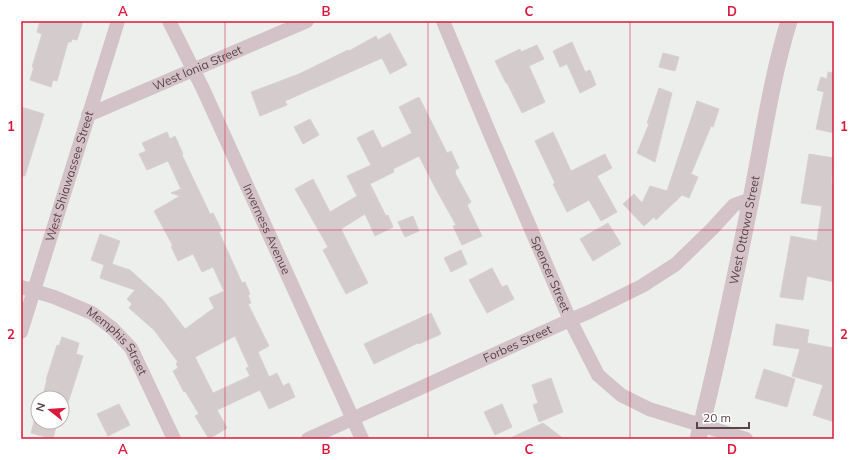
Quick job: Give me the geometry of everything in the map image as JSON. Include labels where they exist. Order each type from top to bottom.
[{"type":"street","name":"West Shiawassee Street","points":[[21,332],[27,289],[88,115],[118,21]]},
{"type":"street","name":"Inverness Avenue","points":[[169,21],[203,89],[362,439]]},
{"type":"street","name":"West Ionia Street","points":[[88,115],[307,21]]},
{"type":"street","name":"Spencer Street","points":[[443,21],[570,320],[598,375],[621,395],[700,432],[746,439]]},
{"type":"street","name":"West Ottawa Street","points":[[700,432],[751,199],[767,112],[788,21]]},
{"type":"street","name":"Forbes Street","points":[[308,439],[589,312],[642,286],[676,264],[734,205],[751,199]]},
{"type":"street","name":"Memphis Street","points":[[27,289],[54,297],[92,313],[112,328],[130,348],[174,439]]},
{"type":"building","points":[[40,21],[83,21],[77,40],[72,39],[71,42],[68,42],[57,81],[53,80],[51,87],[30,80],[34,67],[32,67],[42,34],[37,32]]},
{"type":"building","points":[[390,33],[407,65],[390,74],[382,58],[285,101],[287,105],[260,116],[251,92],[299,74],[348,50],[349,51],[376,36],[378,40]]},
{"type":"building","points":[[572,42],[585,72],[590,70],[596,85],[580,93],[567,64],[560,67],[553,51]]},
{"type":"building","points":[[537,45],[544,59],[529,66],[545,102],[522,113],[495,61],[520,49],[521,52]]},
{"type":"building","points":[[663,53],[679,57],[675,71],[659,67]]},
{"type":"building","points":[[828,72],[834,73],[834,133],[816,129],[824,92],[817,90],[821,77],[827,79]]},
{"type":"building","points":[[659,88],[672,93],[655,162],[637,153],[649,124],[647,123]]},
{"type":"building","points":[[419,97],[447,153],[451,151],[459,168],[455,170],[455,173],[471,202],[467,205],[482,236],[462,245],[453,226],[456,225],[419,156],[393,169],[394,172],[370,184],[386,216],[388,215],[393,227],[375,236],[365,214],[341,229],[368,283],[346,294],[323,250],[328,247],[295,189],[313,179],[330,212],[357,196],[347,176],[371,165],[357,138],[373,130],[382,148],[412,133],[399,107]]},
{"type":"building","points":[[697,101],[719,109],[713,127],[711,126],[691,174],[698,177],[689,198],[682,195],[656,220],[654,217],[644,226],[623,204],[634,194],[642,203],[650,186],[667,191]]},
{"type":"building","points":[[21,107],[44,114],[25,176],[21,176]]},
{"type":"building","points":[[310,119],[319,135],[303,144],[294,127]]},
{"type":"building","points":[[167,132],[170,139],[175,136],[183,154],[182,155],[210,214],[213,213],[222,231],[219,232],[242,283],[245,282],[250,294],[248,295],[251,303],[248,304],[269,346],[258,352],[269,377],[277,373],[283,386],[289,383],[295,397],[269,409],[260,390],[217,410],[227,428],[209,439],[195,416],[199,414],[185,391],[184,392],[173,371],[178,368],[176,363],[178,362],[154,330],[129,308],[132,304],[127,299],[135,290],[100,278],[104,265],[91,260],[100,234],[120,241],[112,264],[130,270],[163,300],[185,329],[214,308],[209,298],[224,291],[213,267],[202,272],[193,254],[178,261],[171,246],[173,246],[154,211],[180,196],[171,193],[181,189],[168,161],[147,170],[139,154],[146,151],[142,143]],"holes":[[[235,336],[249,367],[246,368],[250,376],[213,393],[195,357]]]},
{"type":"building","points":[[553,132],[571,171],[605,154],[612,168],[597,176],[617,212],[601,221],[589,200],[567,212],[553,184],[555,183],[535,141]]},
{"type":"building","points":[[809,154],[834,158],[831,183],[834,183],[834,282],[807,276],[803,300],[780,297],[791,236],[817,241],[822,206],[801,203]]},
{"type":"building","points":[[413,216],[419,231],[405,237],[398,222]]},
{"type":"building","points":[[608,223],[621,244],[593,261],[580,239]]},
{"type":"building","points":[[461,250],[467,264],[451,272],[444,258]]},
{"type":"building","points":[[492,268],[502,287],[507,285],[514,299],[487,313],[469,280]]},
{"type":"building","points":[[431,313],[441,334],[374,364],[364,344]]},
{"type":"building","points":[[776,324],[809,330],[807,343],[834,348],[834,422],[813,415],[823,385],[792,376],[800,349],[773,345]]},
{"type":"building","points":[[62,337],[79,343],[76,354],[83,356],[70,397],[70,390],[44,390],[57,345],[59,346]]},
{"type":"building","points":[[764,369],[795,379],[787,407],[755,398]]},
{"type":"building","points":[[551,378],[563,412],[539,422],[533,405],[538,403],[532,385]]},
{"type":"building","points":[[119,404],[130,425],[108,436],[97,414]]},
{"type":"building","points":[[502,404],[512,427],[495,435],[484,412]]},
{"type":"building","points":[[543,423],[564,439],[508,439]]},
{"type":"building","points":[[32,430],[55,430],[53,439],[31,433]]}]
